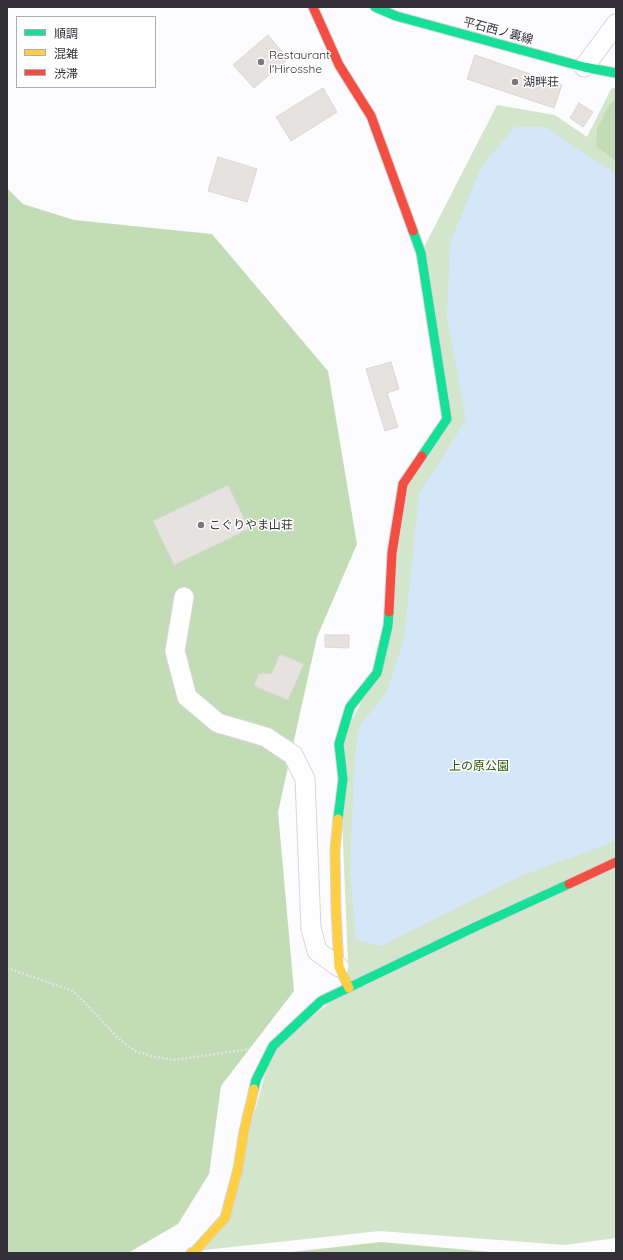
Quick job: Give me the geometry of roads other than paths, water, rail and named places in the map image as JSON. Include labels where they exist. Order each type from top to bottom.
[{"type":"street","points":[[313,7],[339,65],[371,116],[421,253],[447,419],[403,484],[392,553],[388,626],[377,673],[350,707],[339,744],[343,779],[335,849],[336,911],[339,967],[349,988]]},
{"type":"street","name":"平石西ノ裏線","points":[[375,7],[396,16],[584,67],[616,73]]},
{"type":"street","points":[[584,67],[616,24]]},
{"type":"street","points":[[184,597],[175,651],[187,697],[218,723],[266,737],[293,755],[305,779],[311,928],[317,951],[339,967]]},
{"type":"street","points":[[191,1253],[195,1251],[225,1218],[238,1169],[244,1131],[256,1080],[273,1046],[321,1001],[475,927],[616,862]]},
{"type":"water","name":"上の原公園","points":[[515,127],[546,127],[616,174],[616,839],[605,845],[523,875],[381,946],[356,940],[350,873],[354,770],[358,728],[386,693],[404,639],[419,494],[466,420],[447,318],[450,243],[482,165]]},
{"type":"place","name":"Restaurant I'Hirosshe","points":[[261,62]]},
{"type":"place","name":"湖畔荘","points":[[515,82]]},
{"type":"place","name":"こぐりやま山荘","points":[[201,525]]}]
